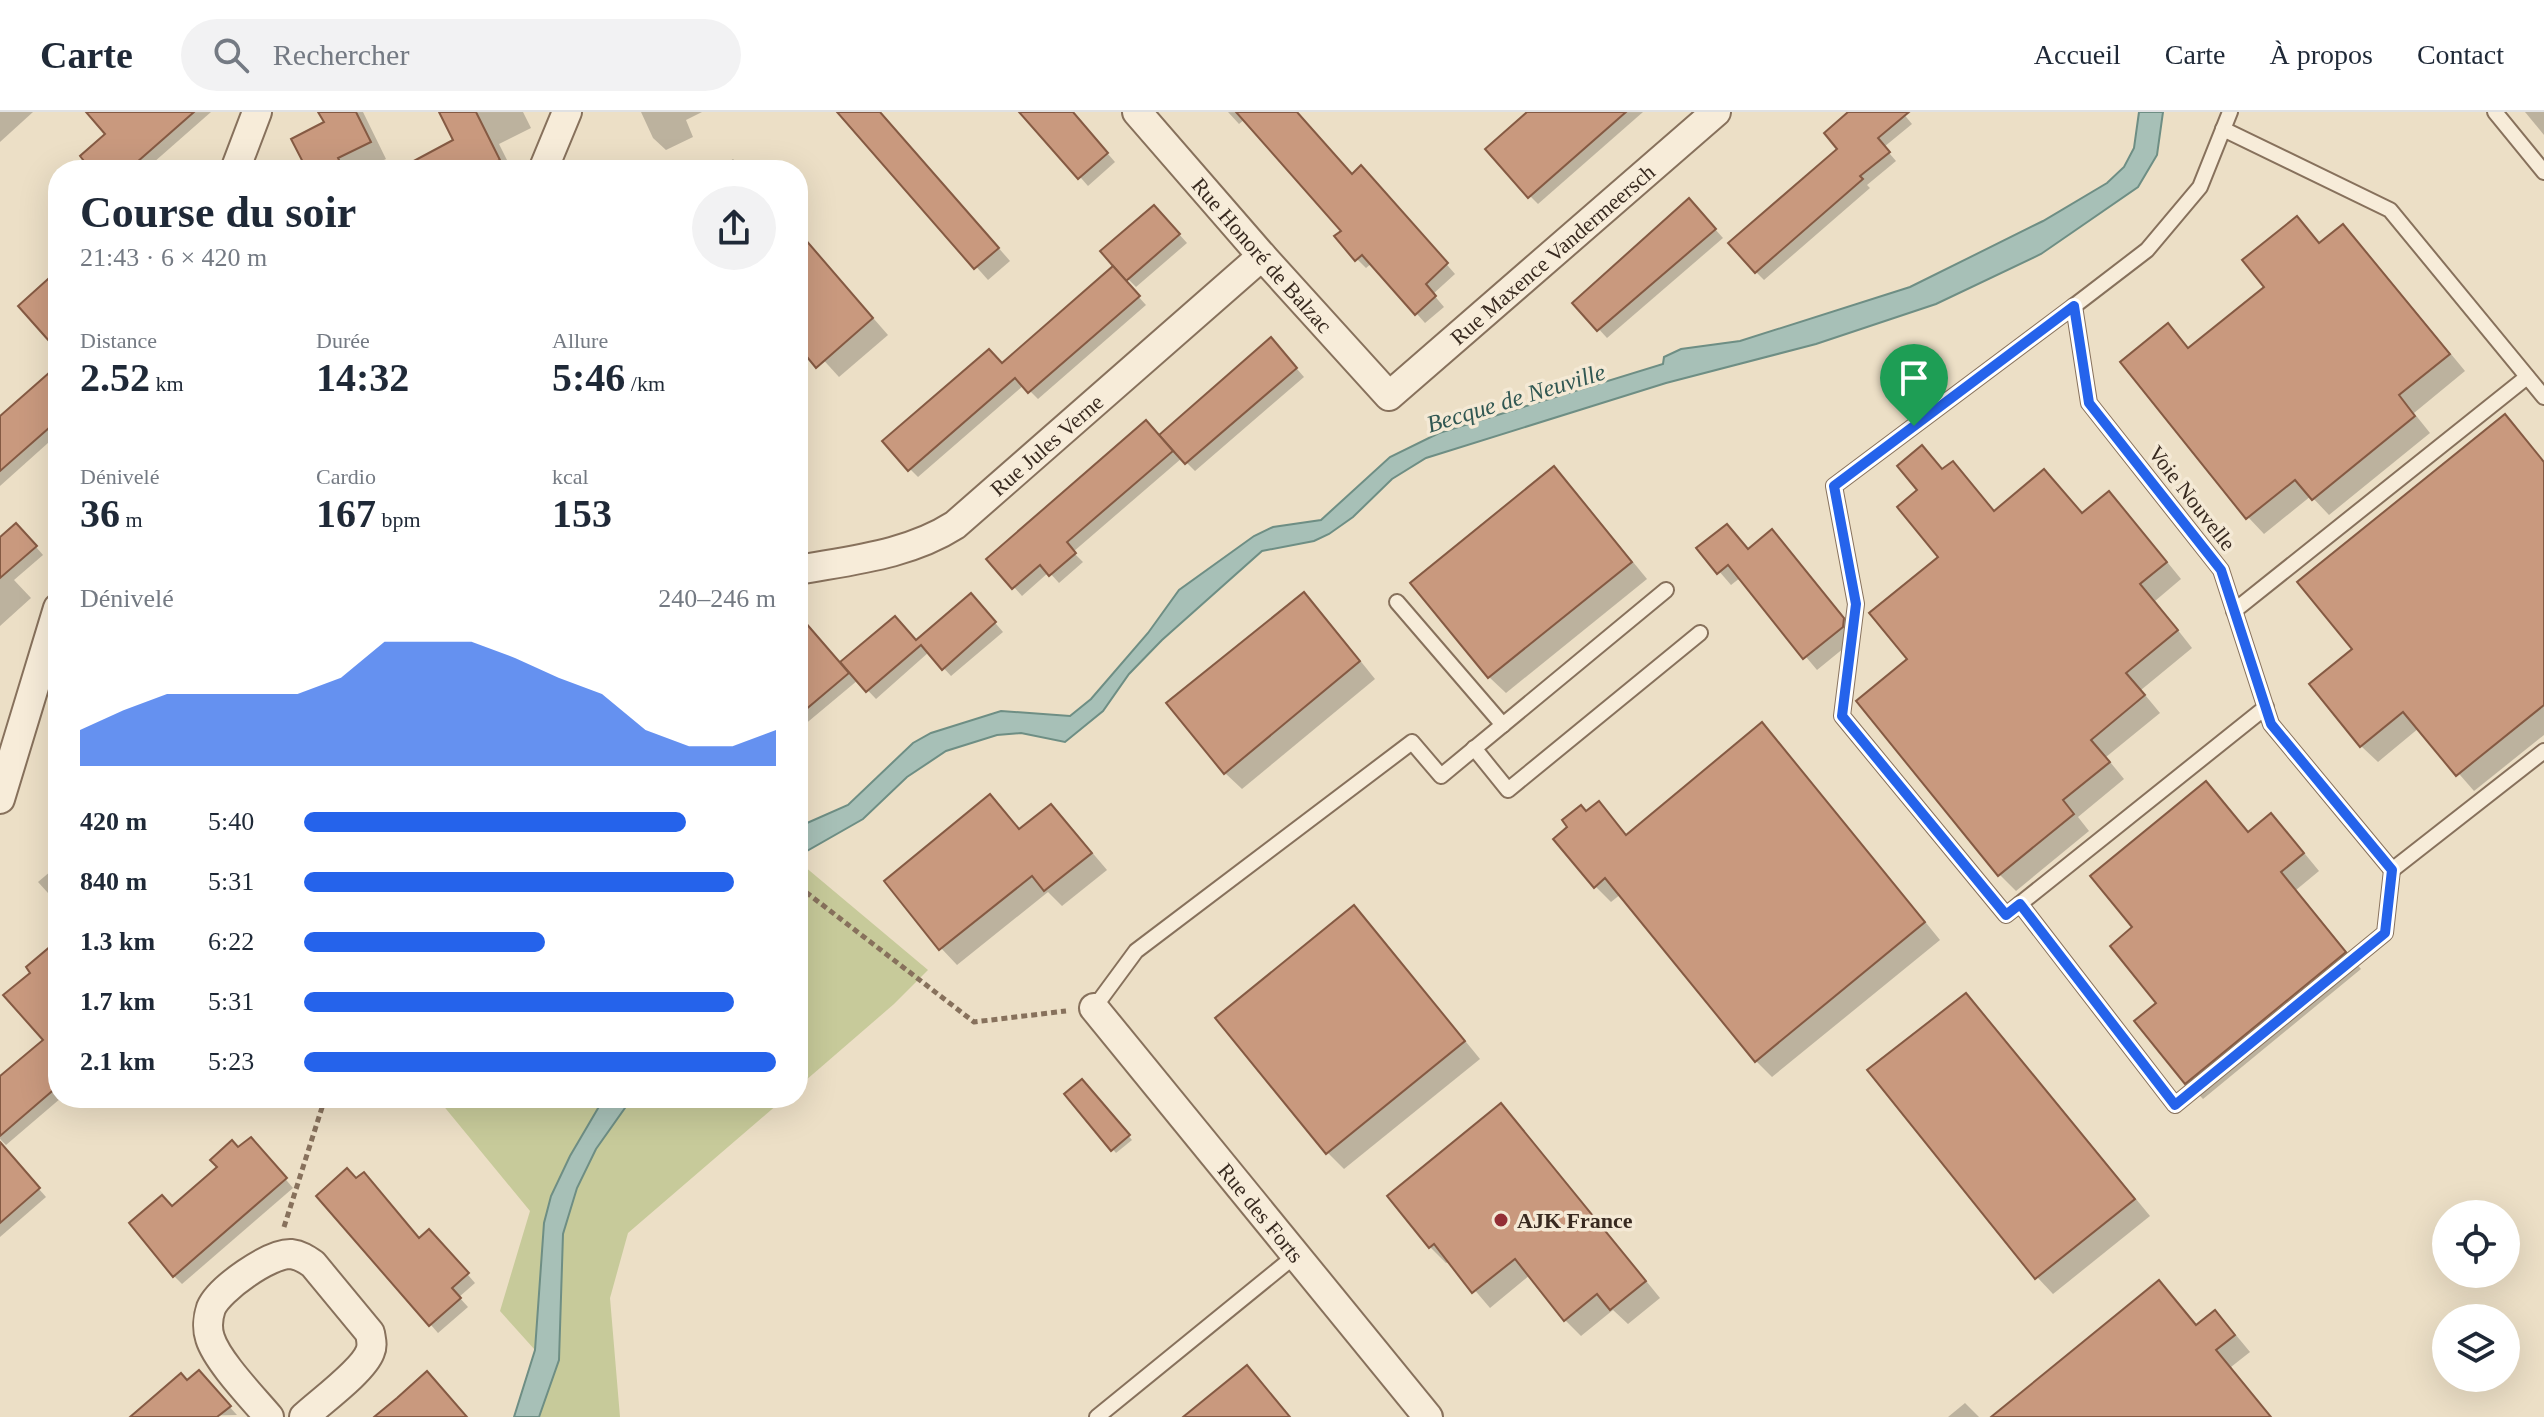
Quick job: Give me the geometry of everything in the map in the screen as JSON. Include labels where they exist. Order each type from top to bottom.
[{"type":"street","points":[[239,160],[257,112]]},
{"type":"street","points":[[547,160],[567,112]]},
{"type":"street","name":"Rue Honoré de Balzac","points":[[1137,112],[1389,396]]},
{"type":"street","name":"Rue Maxence Vandermeersch","points":[[1389,396],[1716,112]]},
{"type":"street","name":"Rue Jules Verne","points":[[808,568],[905,549],[955,525],[1262,256]]},
{"type":"street","points":[[0,799],[48,641]]},
{"type":"street","name":"Rue des Forts","points":[[1094,1008],[1428,1417]]},
{"type":"street","points":[[269,1417],[220,1357],[210,1340],[208,1325],[217,1298],[259,1264],[275,1256],[290,1254],[313,1264],[370,1333],[372,1344],[369,1355],[360,1367],[304,1417]]},
{"type":"lane","points":[[2230,112],[2200,187],[2147,250],[1834,486],[1856,604],[1842,716],[2006,915],[2266,707]]},
{"type":"lane","points":[[2495,112],[2544,172]]},
{"type":"lane","points":[[2223,129],[2390,210],[2544,397]]},
{"type":"lane","name":"Voie Nouvelle","points":[[2074,306],[2089,403],[2221,570],[2271,724],[2392,870]]},
{"type":"lane","points":[[2234,611],[2527,377]]},
{"type":"lane","points":[[1094,1008],[1136,951],[1412,742],[1441,776],[1666,590]]},
{"type":"lane","points":[[1397,602],[1503,725]]},
{"type":"lane","points":[[1474,748],[1508,790],[1700,633]]},
{"type":"lane","points":[[2020,904],[2175,1105],[2385,933],[2392,870],[2544,751]]},
{"type":"lane","points":[[1097,1417],[1296,1255]]},
{"type":"path","points":[[808,894],[974,1022],[1094,1008]]},
{"type":"path","points":[[275,1256],[322,1108]]},
{"type":"green space","points":[[808,869],[928,970],[894,1004],[808,1078]]},
{"type":"green space","points":[[445,1108],[598,1108],[551,1196],[544,1223],[535,1350],[500,1311],[530,1211]]},
{"type":"green space","points":[[625,1108],[773,1108],[628,1233],[610,1298],[620,1417],[539,1417],[559,1360],[563,1234],[577,1188],[596,1149]]},
{"type":"water","points":[[2139,112],[2163,112],[2157,155],[2138,187],[2041,254],[1936,304],[1816,344],[1666,383],[1426,458],[1392,479],[1353,517],[1329,534],[1314,541],[1262,551],[1162,640],[1129,674],[1103,711],[1065,742],[1021,733],[997,735],[946,751],[907,777],[863,819],[808,850],[808,823],[848,805],[913,743],[931,733],[1001,711],[1070,716],[1091,699],[1148,633],[1179,590],[1254,536],[1273,527],[1321,520],[1390,457],[1439,433],[1663,364],[1664,357],[1681,349],[1740,341],[1910,287],[2043,221],[2107,183],[2124,167],[2134,148]]},
{"type":"water","points":[[598,1108],[625,1108],[596,1149],[577,1188],[563,1234],[559,1360],[539,1417],[514,1417],[535,1350],[544,1223],[551,1196]]},
{"type":"building","points":[[86,112],[194,112],[139,160],[83,160],[80,156],[105,134]]},
{"type":"building","points":[[318,112],[356,112],[371,142],[339,160],[302,160],[291,139],[324,122]]},
{"type":"building","points":[[439,112],[476,112],[500,160],[416,160],[453,140]]},
{"type":"building","points":[[837,112],[880,112],[999,248],[974,269]]},
{"type":"building","points":[[1019,112],[1073,112],[1108,153],[1078,179]]},
{"type":"building","points":[[1236,112],[1297,112],[1352,174],[1361,165],[1448,263],[1426,284],[1436,296],[1415,315],[1362,255],[1355,261],[1334,236],[1341,231]]},
{"type":"building","points":[[1527,112],[1626,112],[1528,198],[1485,149]]},
{"type":"building","points":[[1848,112],[1909,112],[1878,138],[1890,152],[1755,273],[1728,243],[1837,149],[1824,133]]},
{"type":"building","points":[[1689,198],[1716,229],[1597,331],[1572,303]]},
{"type":"building","points":[[1154,205],[1180,234],[1126,281],[1100,251]]},
{"type":"building","points":[[2297,216],[2319,243],[2343,224],[2450,354],[2399,395],[2415,416],[2312,500],[2295,480],[2246,519],[2120,362],[2168,323],[2188,348],[2264,287],[2242,260]]},
{"type":"building","points":[[808,243],[873,318],[816,368],[808,358]]},
{"type":"building","points":[[1113,266],[1140,296],[1028,393],[1015,378],[908,471],[882,441],[989,349],[1002,363]]},
{"type":"building","points":[[48,279],[48,340],[18,306]]},
{"type":"building","points":[[1271,337],[1297,368],[1185,464],[1159,435]]},
{"type":"building","points":[[48,374],[48,429],[0,471],[0,416]]},
{"type":"building","points":[[2505,414],[2544,462],[2544,705],[2456,776],[2403,712],[2360,747],[2309,684],[2352,649],[2297,582]]},
{"type":"building","points":[[1146,420],[1173,451],[1067,542],[1076,553],[1049,576],[1040,565],[1012,589],[986,559]]},
{"type":"building","points":[[1922,445],[1942,469],[1953,461],[1994,511],[2044,469],[2082,513],[2109,491],[2167,562],[2140,584],[2178,630],[2126,673],[2145,695],[2091,740],[2110,762],[2063,800],[2074,814],[1998,876],[1856,701],[1907,659],[1869,613],[1938,557],[1897,507],[1917,490],[1897,466]]},
{"type":"building","points":[[1554,466],[1632,562],[1488,678],[1410,583]]},
{"type":"building","points":[[16,523],[37,546],[0,578],[0,537]]},
{"type":"building","points":[[1727,524],[1748,549],[1772,529],[1844,618],[1843,627],[1803,659],[1728,565],[1717,574],[1696,548]]},
{"type":"building","points":[[1304,592],[1360,661],[1224,774],[1166,703]]},
{"type":"building","points":[[971,593],[996,622],[942,670],[921,645],[866,692],[840,662],[895,616],[916,640]]},
{"type":"building","points":[[808,626],[849,673],[808,708]]},
{"type":"building","points":[[1762,722],[1925,922],[1755,1062],[1605,878],[1594,888],[1553,839],[1567,827],[1562,820],[1581,805],[1586,811],[1599,801],[1626,835]]},
{"type":"building","points":[[2206,781],[2248,832],[2271,813],[2304,853],[2281,872],[2346,952],[2185,1084],[2134,1021],[2156,1003],[2110,946],[2132,927],[2090,876]]},
{"type":"building","points":[[990,794],[1019,829],[1051,804],[1092,853],[1044,891],[1032,876],[939,950],[884,881]]},
{"type":"building","points":[[1354,905],[1465,1041],[1326,1154],[1215,1018]]},
{"type":"building","points":[[48,948],[48,1095],[0,1136],[0,1076],[43,1040],[3,995],[30,973],[26,967]]},
{"type":"building","points":[[1966,993],[2135,1199],[2035,1279],[1867,1070]]},
{"type":"building","points":[[1082,1079],[1130,1135],[1111,1151],[1064,1094]]},
{"type":"building","name":"AJK France","points":[[1501,1103],[1646,1281],[1610,1310],[1597,1294],[1564,1321],[1515,1259],[1472,1293],[1434,1244],[1429,1248],[1387,1196]]},
{"type":"building","points":[[251,1137],[287,1178],[173,1277],[129,1223],[162,1195],[172,1206],[217,1167],[210,1160],[232,1140],[238,1147]]},
{"type":"building","points":[[0,1142],[40,1188],[0,1223]]},
{"type":"building","points":[[347,1168],[356,1178],[364,1172],[419,1238],[429,1229],[469,1273],[452,1288],[461,1298],[429,1326],[316,1196]]},
{"type":"building","points":[[2159,1280],[2196,1325],[2215,1310],[2235,1335],[2216,1350],[2271,1417],[1991,1417]]},
{"type":"building","points":[[1247,1365],[1290,1417],[1183,1417]]},
{"type":"building","points":[[199,1370],[231,1406],[217,1417],[130,1417],[181,1373],[187,1380]]},
{"type":"building","points":[[427,1371],[467,1417],[374,1417],[397,1398]]},
{"type":"place","name":"AJK France","points":[[1501,1220]]},
{"type":"route","points":[[2074,306],[2089,403],[2221,570],[2271,724],[2392,870],[2385,933],[2175,1105],[2020,904],[2006,915],[1842,716],[1856,604],[1834,486],[1914,426],[2074,306]]},
{"type":"water label","name":"Becque de Neuville","points":[[1516,398]]}]
